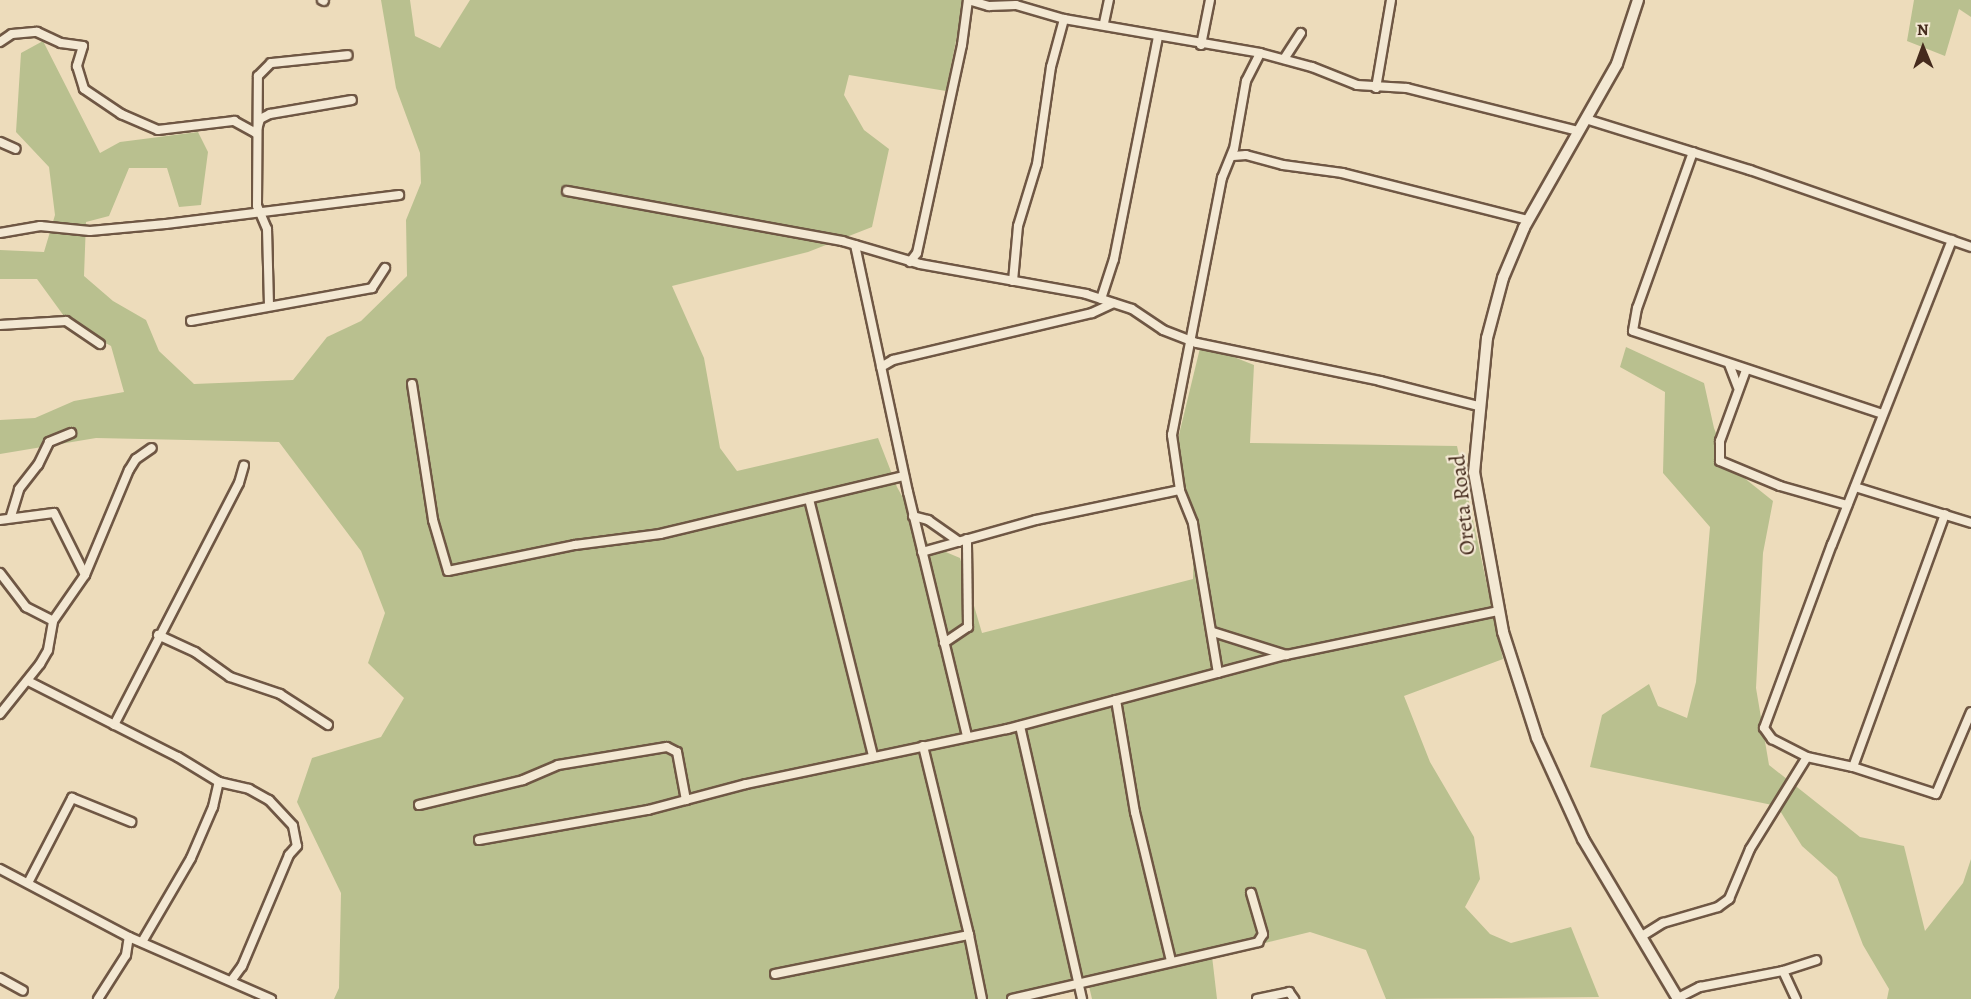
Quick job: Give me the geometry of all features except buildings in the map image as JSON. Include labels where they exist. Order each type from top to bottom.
[{"type":"street","points":[[1104,24],[1109,0]]},
{"type":"street","points":[[1202,45],[1210,0]]},
{"type":"street","points":[[1376,88],[1391,0]]},
{"type":"street","name":"Oreta Road","points":[[1638,0],[1617,64],[1528,220],[1503,278],[1486,338],[1478,406],[1474,472],[1499,611],[1537,738],[1583,839],[1678,998]]},
{"type":"street","points":[[910,262],[917,253],[969,3],[1017,3],[1064,19],[1104,24],[1202,45],[1260,53],[1284,59],[1357,85],[1376,88],[1407,87],[1456,103],[1578,131]]},
{"type":"street","points":[[1013,280],[1018,226],[1037,164],[1051,67],[1064,19]]},
{"type":"street","points":[[0,42],[12,34],[37,32],[65,45],[83,46],[77,66],[84,89],[94,98],[153,128],[234,121],[256,133]]},
{"type":"street","points":[[1284,59],[1300,33]]},
{"type":"street","points":[[1101,299],[1114,259],[1158,36]]},
{"type":"street","points":[[1218,673],[1214,632],[1193,523],[1180,490],[1172,435],[1222,178],[1233,156],[1246,81],[1260,53]]},
{"type":"street","points":[[269,305],[267,229],[260,211],[256,133],[258,76],[264,66],[348,55]]},
{"type":"street","points":[[256,133],[260,119],[270,114],[352,100]]},
{"type":"street","points":[[1586,119],[1693,152],[1971,247]]},
{"type":"street","points":[[0,142],[16,149]]},
{"type":"street","points":[[1693,152],[1632,327],[1639,336],[1883,414]]},
{"type":"street","points":[[1233,156],[1246,155],[1283,165],[1342,173],[1528,220]]},
{"type":"street","points":[[567,191],[855,245],[910,262],[1013,280],[1101,299],[1192,341],[1380,381],[1478,406]]},
{"type":"street","points":[[0,233],[40,226],[103,231],[399,195]]},
{"type":"street","points":[[1952,240],[1764,723],[1766,734],[1772,740],[1807,757],[1853,767],[1936,794],[1971,712]]},
{"type":"street","points":[[855,245],[913,516],[967,735]]},
{"type":"street","points":[[917,253],[920,264]]},
{"type":"street","points":[[191,321],[372,288],[386,268]]},
{"type":"street","points":[[881,367],[893,360],[1092,313],[1113,303]]},
{"type":"street","points":[[0,325],[66,321],[100,344]]},
{"type":"street","points":[[1729,364],[1738,387]]},
{"type":"street","points":[[1746,370],[1720,441],[1720,461],[1780,486],[1847,505]]},
{"type":"street","points":[[412,384],[432,520],[448,571],[575,545],[660,534],[904,476]]},
{"type":"street","points":[[11,516],[19,489],[38,465],[49,442],[71,433]]},
{"type":"street","points":[[1,708],[28,681],[48,650],[53,621],[85,575],[129,470],[136,459],[152,448]]},
{"type":"street","points":[[114,725],[158,635],[240,483],[244,466]]},
{"type":"street","points":[[1855,487],[1971,523]]},
{"type":"street","points":[[922,552],[1180,490]]},
{"type":"street","points":[[809,499],[873,756]]},
{"type":"street","points":[[0,520],[11,516],[55,514],[85,575]]},
{"type":"street","points":[[1853,767],[1945,514]]},
{"type":"street","points":[[913,516],[928,520],[963,541]]},
{"type":"street","points":[[944,643],[968,627],[963,541]]},
{"type":"street","points":[[0,573],[26,607],[53,621]]},
{"type":"street","points":[[479,840],[686,800],[967,735],[1020,726],[1286,655],[1499,611]]},
{"type":"street","points":[[1214,632],[1286,655]]},
{"type":"street","points":[[158,635],[195,652],[230,677],[280,694],[328,724]]},
{"type":"street","points":[[1263,646],[1266,660]]},
{"type":"street","points":[[28,681],[219,782],[249,789],[269,800],[293,826],[298,840],[242,966],[232,980]]},
{"type":"street","points":[[1116,700],[1135,812],[1171,961]]},
{"type":"street","points":[[1020,726],[1082,999]]},
{"type":"street","points":[[923,746],[969,935],[982,999]]},
{"type":"street","points":[[418,805],[523,780],[558,765],[668,747],[677,753],[686,800]]},
{"type":"street","points":[[1642,936],[1663,923],[1718,907],[1729,899],[1750,849],[1807,757]]},
{"type":"street","points":[[142,942],[191,858],[213,807],[219,782]]},
{"type":"street","points":[[28,883],[72,798],[131,822]]},
{"type":"street","points":[[0,869],[129,936],[271,999]]},
{"type":"street","points":[[1012,999],[1261,940],[1251,893]]},
{"type":"street","points":[[775,974],[969,935]]},
{"type":"street","points":[[98,999],[126,955],[129,936]]},
{"type":"street","points":[[1678,998],[1700,987],[1783,971],[1816,960]]},
{"type":"street","points":[[1783,971],[1796,999]]},
{"type":"street","points":[[0,978],[23,991]]},
{"type":"street","points":[[1257,999],[1289,992],[1294,999]]},
{"type":"green space","points":[[381,0],[410,0],[415,36],[440,48],[470,0],[964,0],[946,91],[849,75],[844,95],[864,130],[889,149],[872,227],[808,252],[672,286],[704,358],[720,448],[737,471],[878,438],[897,487],[929,545],[960,558],[982,633],[1193,579],[1194,524],[1176,447],[1201,344],[1254,365],[1250,443],[1457,446],[1503,659],[1404,696],[1430,762],[1474,837],[1480,879],[1465,907],[1490,934],[1511,943],[1571,927],[1599,997],[1386,999],[1366,950],[1310,932],[1212,956],[1217,999],[1092,999],[1088,982],[1028,999],[334,999],[339,988],[341,893],[297,802],[312,758],[381,737],[404,698],[368,663],[385,613],[361,551],[279,442],[96,438],[0,454],[0,420],[35,418],[74,401],[124,392],[111,346],[69,323],[37,279],[0,279],[0,250],[44,252],[55,215],[49,167],[16,132],[21,53],[43,41],[100,153],[120,142],[198,132],[208,152],[201,205],[179,207],[167,168],[129,168],[109,216],[86,222],[84,276],[113,301],[146,320],[159,351],[194,384],[293,380],[327,337],[361,321],[407,276],[406,220],[421,183],[420,153],[396,88]]},
{"type":"green space","points":[[1914,0],[1971,0],[1971,17],[1959,9],[1945,56],[1907,41]]},
{"type":"green space","points":[[1626,347],[1704,383],[1714,428],[1728,465],[1773,501],[1763,553],[1756,688],[1769,765],[1860,837],[1904,846],[1925,931],[1963,883],[1971,859],[1971,999],[1887,999],[1889,989],[1863,945],[1837,877],[1802,846],[1777,806],[1590,767],[1602,715],[1649,684],[1658,706],[1687,718],[1696,682],[1706,574],[1710,527],[1663,473],[1665,392],[1620,367]]}]
